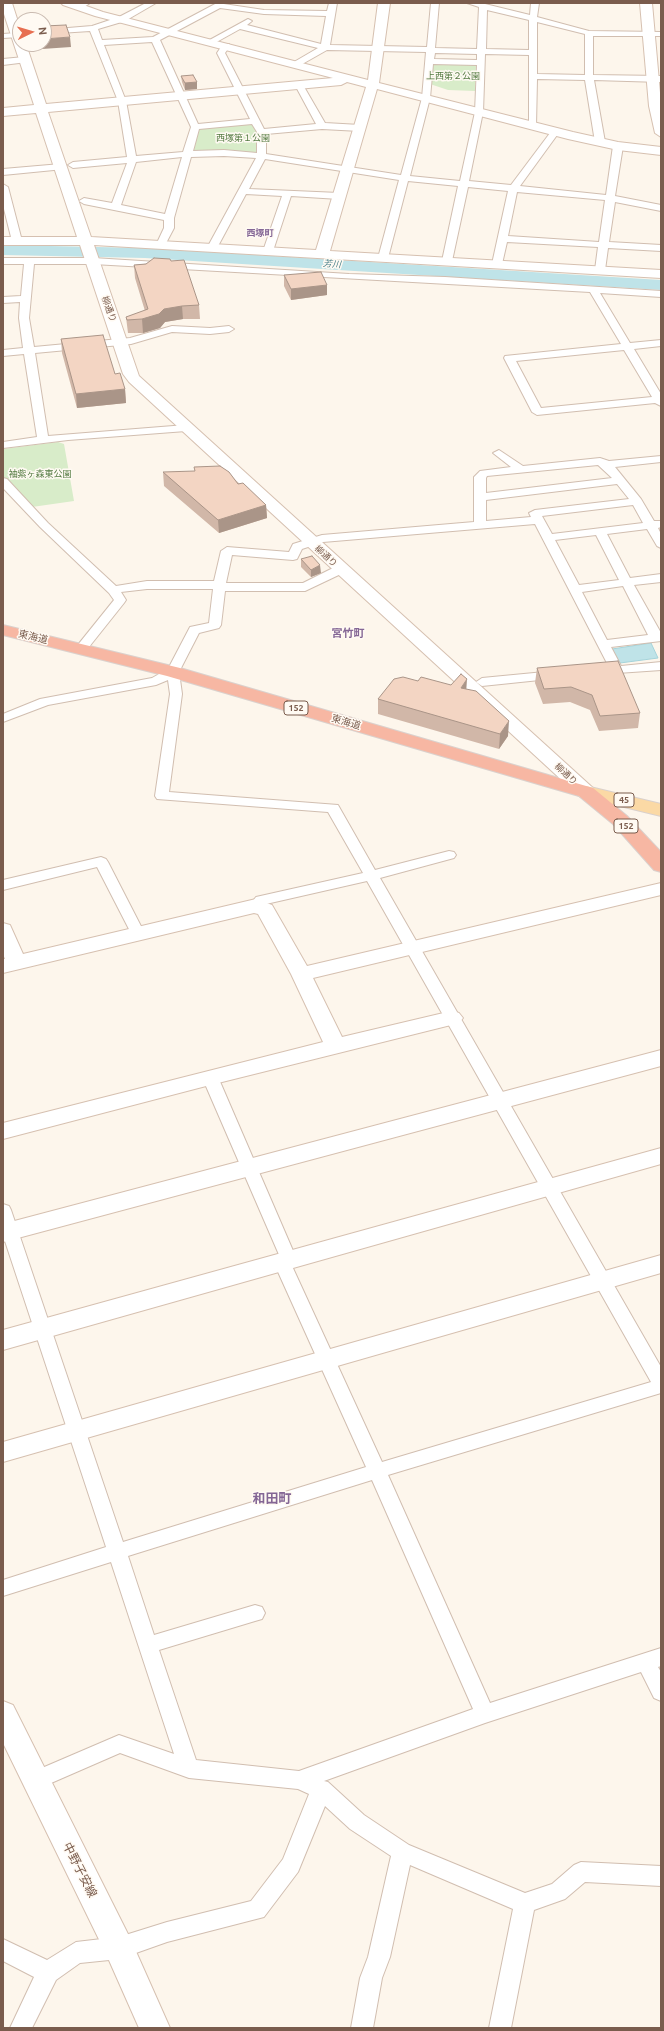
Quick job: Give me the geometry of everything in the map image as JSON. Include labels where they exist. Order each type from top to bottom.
[{"type":"highway","name":"東海道","points":[[3,630],[173,672],[586,792],[620,820],[661,865]]},
{"type":"main road","name":"45","points":[[586,792],[661,810]]},
{"type":"street","points":[[6,3],[12,22]]},
{"type":"street","points":[[52,31],[94,28],[122,19],[152,3]]},
{"type":"street","points":[[297,64],[325,47],[333,3]]},
{"type":"street","points":[[322,254],[373,84],[384,3]]},
{"type":"street","points":[[383,258],[426,98],[435,3]]},
{"type":"street","points":[[471,3],[589,33],[661,34]]},
{"type":"street","points":[[532,126],[533,19],[535,3]]},
{"type":"street","points":[[646,3],[649,33],[657,79],[655,106],[661,133]]},
{"type":"street","points":[[77,4],[122,19],[532,126],[618,146],[661,151]]},
{"type":"street","points":[[100,43],[155,38],[221,4],[264,12],[331,14]]},
{"type":"street","points":[[447,261],[479,112],[483,6]]},
{"type":"street","points":[[210,42],[264,12]]},
{"type":"street","points":[[240,26],[325,47],[533,53]]},
{"type":"street","points":[[94,28],[122,101],[132,160],[116,207]]},
{"type":"street","points":[[589,33],[589,78],[600,142]]},
{"type":"street","points":[[155,38],[195,127],[169,218],[169,228],[161,245]]},
{"type":"street","points":[[212,248],[262,156],[261,132],[220,53],[226,46]]},
{"type":"street","points":[[21,52],[47,108]]},
{"type":"street","points":[[32,52],[47,108],[92,242]]},
{"type":"street","points":[[3,62],[24,60]]},
{"type":"street","points":[[429,61],[481,62]]},
{"type":"street","points":[[532,76],[657,79]]},
{"type":"street","points":[[3,112],[353,80]]},
{"type":"street","points":[[299,85],[322,126]]},
{"type":"street","points":[[195,127],[255,121]]},
{"type":"street","points":[[261,132],[322,126],[360,128]]},
{"type":"street","points":[[497,264],[513,189],[556,131]]},
{"type":"street","points":[[600,270],[618,146]]},
{"type":"street","points":[[3,172],[188,154],[224,153],[262,156],[405,178],[611,198],[661,208]]},
{"type":"street","points":[[67,166],[84,201],[92,242]]},
{"type":"street","points":[[3,187],[17,241]]},
{"type":"street","points":[[242,191],[339,196]]},
{"type":"street","points":[[268,251],[287,194]]},
{"type":"street","points":[[84,201],[169,218]]},
{"type":"street","points":[[502,239],[605,243],[661,248]]},
{"type":"street","points":[[3,241],[92,242],[161,245],[661,274]]},
{"type":"street","name":"柳通り","points":[[92,242],[126,341],[139,367],[150,383],[316,540],[341,569],[586,792]]},
{"type":"street","points":[[3,261],[98,261],[595,293],[638,292],[661,294]]},
{"type":"street","points":[[29,261],[24,318],[43,440]]},
{"type":"street","points":[[595,293],[627,346],[660,400],[536,412],[509,358],[627,346],[661,343]]},
{"type":"street","points":[[3,300],[26,299]]},
{"type":"street","points":[[3,353],[126,341],[172,329],[210,331],[229,329]]},
{"type":"street","name":"柳通り","points":[[126,341],[130,374],[138,385],[482,682],[575,766],[586,792]]},
{"type":"street","points":[[3,445],[43,440],[186,428]]},
{"type":"street","points":[[499,453],[521,469]]},
{"type":"street","points":[[480,525],[481,475],[488,472],[594,461],[607,465],[661,460]]},
{"type":"street","points":[[607,465],[656,525],[661,544]]},
{"type":"street","points":[[480,497],[620,480]]},
{"type":"street","points":[[3,481],[44,525],[113,590],[120,600],[81,649]]},
{"type":"street","points":[[616,670],[534,513],[637,501]]},
{"type":"street","points":[[3,718],[45,702],[156,681],[173,672],[180,661],[194,630],[216,625],[219,586],[226,550],[293,556],[297,547],[316,540],[538,520]]},
{"type":"street","points":[[547,538],[656,525]]},
{"type":"street","points":[[599,531],[658,638],[603,644]]},
{"type":"street","points":[[113,590],[147,586],[305,587],[341,569]]},
{"type":"street","points":[[574,589],[661,578]]},
{"type":"street","points":[[593,672],[661,666]]},
{"type":"street","points":[[173,672],[176,694],[162,796],[333,808],[661,1383]]},
{"type":"street","points":[[482,682],[569,674]]},
{"type":"street","points":[[3,930],[10,965],[256,906],[261,900],[372,875],[449,855]]},
{"type":"street","points":[[3,885],[101,862],[138,934]]},
{"type":"street","points":[[301,974],[661,888]]},
{"type":"street","points":[[256,906],[265,910],[301,974],[335,1046]]},
{"type":"street","points":[[3,1131],[210,1077],[452,1018]]},
{"type":"street","points":[[7,1232],[249,1167],[501,1102],[661,1058]]},
{"type":"street","points":[[210,1077],[249,1167],[326,1360],[378,1472],[485,1714]]},
{"type":"street","points":[[3,1340],[661,1156]]},
{"type":"street","points":[[3,1210],[7,1232],[43,1328],[189,1770]]},
{"type":"street","points":[[3,1452],[661,1264]]},
{"type":"street","points":[[3,1588],[116,1552],[661,1386]]},
{"type":"street","points":[[148,1645],[255,1613]]},
{"type":"street","points":[[298,1780],[485,1714],[654,1659],[661,1692]]},
{"type":"street","name":"中野子安線","points":[[3,1714],[119,1948],[155,2028]]},
{"type":"street","points":[[35,1781],[120,1744],[189,1770],[298,1780],[320,1789],[357,1822],[402,1852],[525,1903],[558,1892],[581,1872],[661,1876]]},
{"type":"street","points":[[21,2028],[48,1972],[76,1953],[119,1948],[167,1932],[257,1910],[291,1865],[320,1789]]},
{"type":"street","points":[[362,2028],[371,1978],[379,1957],[402,1852]]},
{"type":"street","points":[[500,2028],[525,1903]]},
{"type":"street","points":[[3,1950],[48,1972]]},
{"type":"green space","name":"上西第２公園","points":[[430,63],[476,64],[475,91],[448,90],[430,84]]},
{"type":"green space","name":"西塚第１公園","points":[[253,124],[258,132],[259,153],[192,152],[197,130]]},
{"type":"green space","name":"袖紫ヶ森東公園","points":[[58,442],[64,444],[74,501],[32,507],[3,476],[3,449]]},
{"type":"water","points":[[651,643],[658,658],[620,663],[612,649]]},
{"type":"building","points":[[66,25],[70,37],[52,38],[52,26]]},
{"type":"building","points":[[193,75],[197,82],[185,83],[181,76]]},
{"type":"building","points":[[154,258],[170,259],[171,261],[184,260],[199,305],[164,309],[159,314],[142,319],[127,320],[126,317],[148,309],[134,265],[146,264]]},
{"type":"building","points":[[321,272],[327,285],[291,289],[284,275]]},
{"type":"building","points":[[103,335],[115,374],[120,373],[125,389],[76,394],[61,339]]},
{"type":"building","points":[[220,466],[229,472],[238,484],[243,483],[266,505],[218,520],[163,472],[195,471],[194,467]]},
{"type":"building","points":[[312,556],[320,565],[311,570],[301,559]]},
{"type":"building","points":[[618,661],[640,713],[600,716],[592,695],[571,687],[544,689],[537,668]]},
{"type":"building","points":[[461,674],[467,679],[461,688],[476,691],[509,721],[500,734],[378,699],[394,679],[403,677],[418,681],[421,677],[451,685]]},
{"type":"waterway","name":"芳川","points":[[3,250],[145,253],[661,285]]},
{"type":"district","name":"西塚町","points":[[260,233]]},
{"type":"district","name":"宮竹町","points":[[348,633]]},
{"type":"district","name":"和田町","points":[[272,1499]]}]
